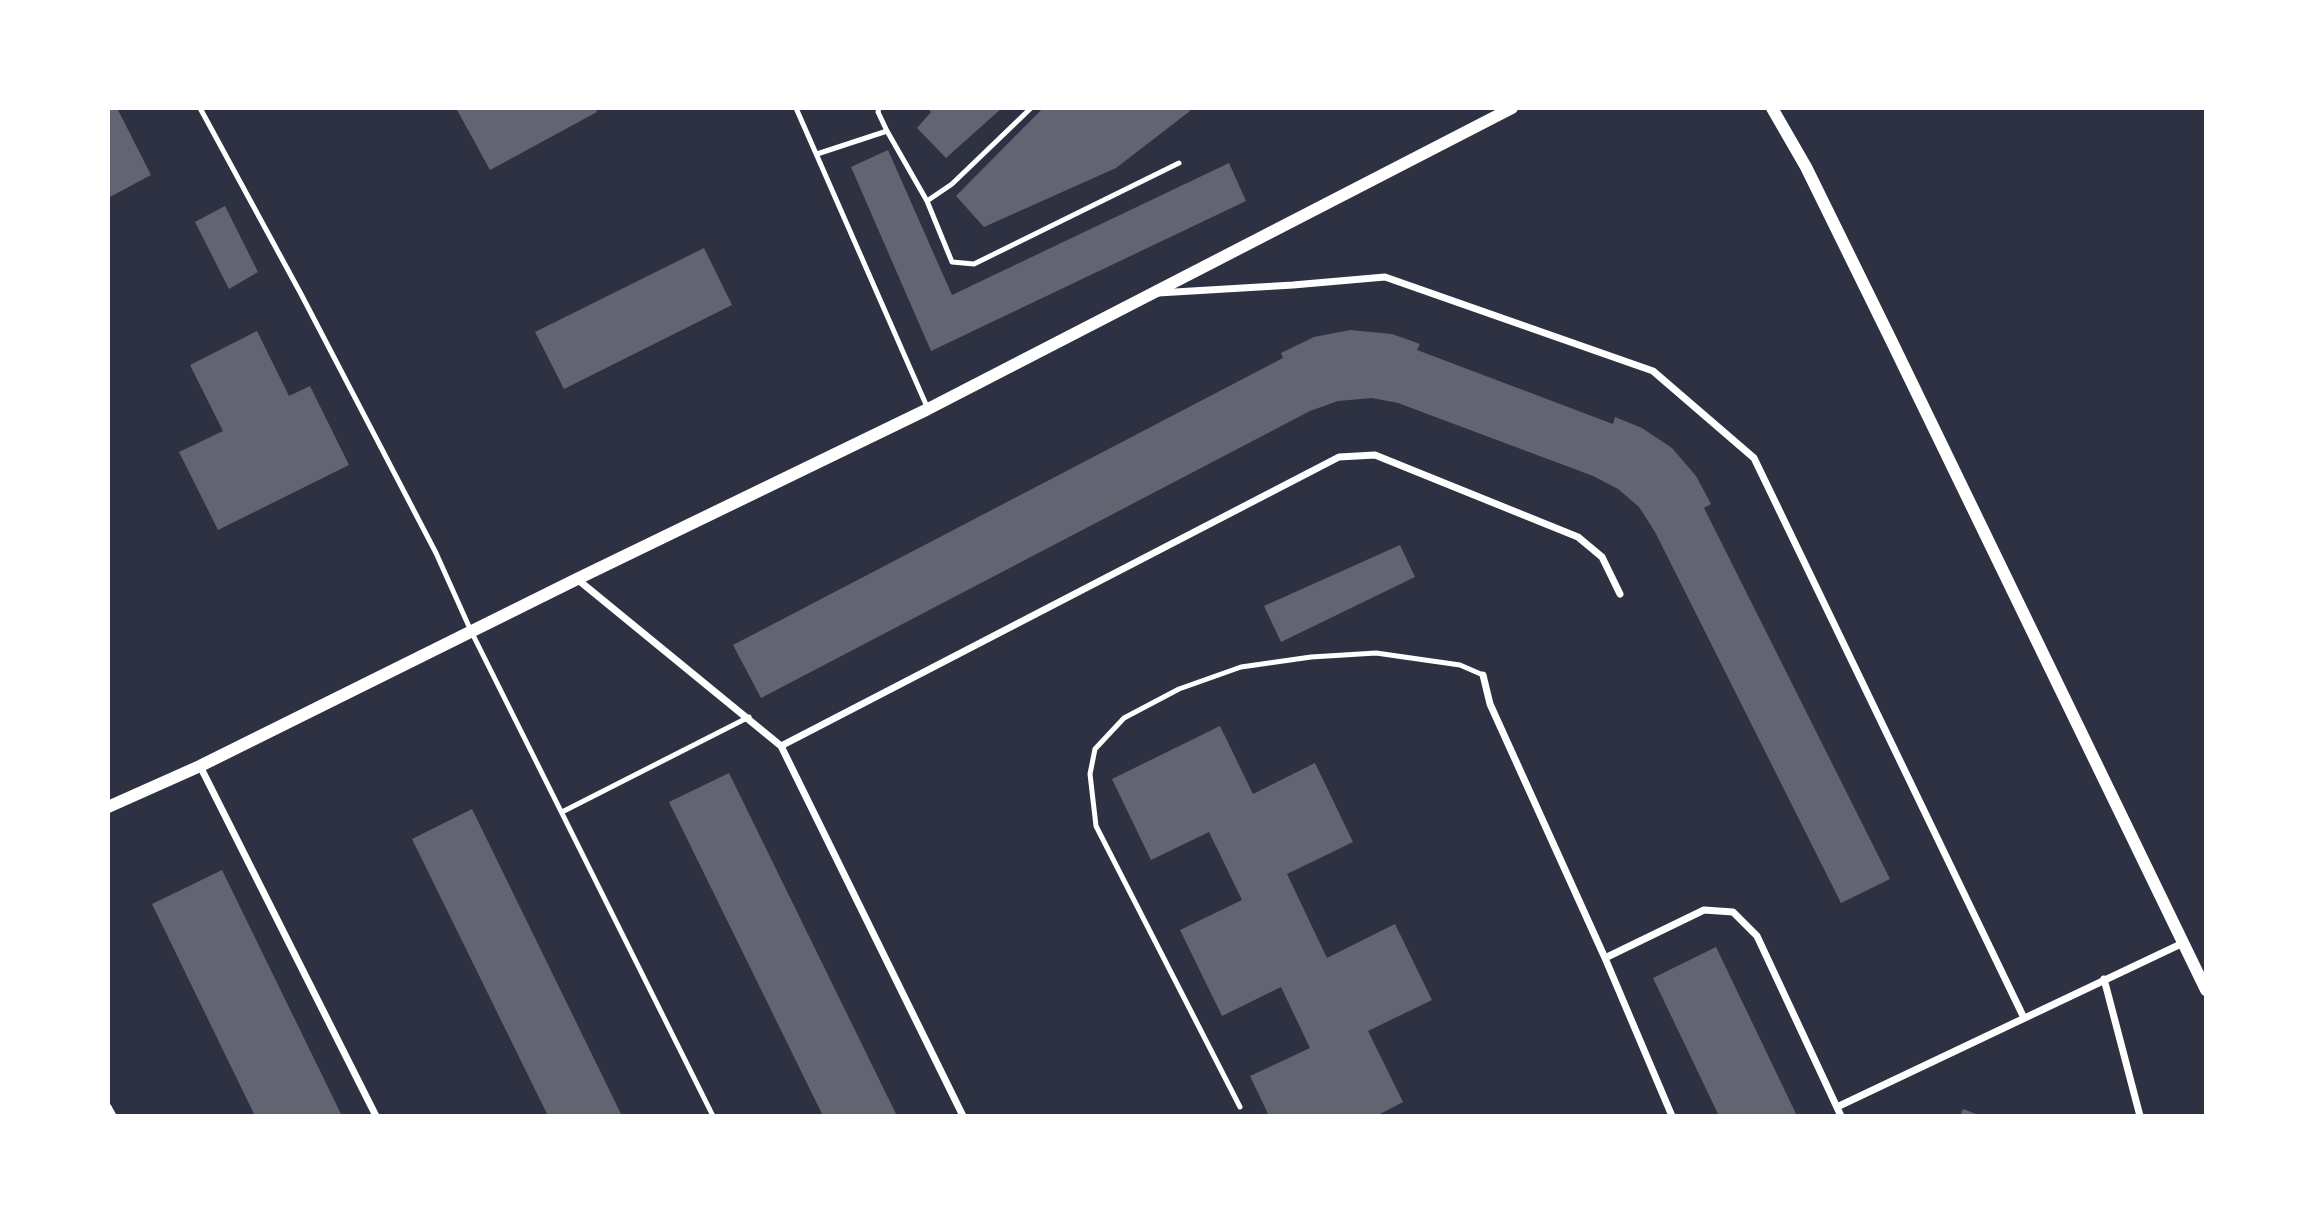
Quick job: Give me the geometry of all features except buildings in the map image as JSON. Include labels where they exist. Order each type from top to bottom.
[{"type":"street","points":[[108,807],[200,766],[928,409],[1512,108]]},
{"type":"street","points":[[1772,108],[1825,205],[2206,990]]},
{"type":"street","points":[[1154,293],[1385,277],[1653,371],[1754,458],[2024,1018]]},
{"type":"street","points":[[781,746],[1339,457],[1375,454],[1578,537],[1602,557],[1620,594]]},
{"type":"street","points":[[577,579],[781,746],[963,1115]]},
{"type":"street","points":[[1483,675],[1490,705],[1605,958],[1672,1115]]},
{"type":"street","points":[[200,766],[376,1115]]},
{"type":"street","points":[[1605,958],[1704,911],[1733,912],[1757,936],[1841,1115]]},
{"type":"street","points":[[1837,1107],[2183,943]]},
{"type":"street","points":[[2104,979],[2140,1115]]},
{"type":"street","points":[[108,1107],[113,1115]]},
{"type":"lane","points":[[200,108],[302,294],[436,553],[471,631],[713,1115]]},
{"type":"lane","points":[[796,108],[928,409]]},
{"type":"lane","points":[[879,108],[878,112],[887,131],[927,201],[952,262],[974,264],[1179,163]]},
{"type":"lane","points":[[927,201],[952,184],[1031,108]]},
{"type":"lane","points":[[817,154],[887,131]]},
{"type":"lane","points":[[1240,1107],[1096,826],[1090,774],[1095,749],[1124,718],[1179,689],[1241,667],[1311,657],[1376,653],[1460,665],[1483,675]]},
{"type":"lane","points":[[562,812],[749,718]]}]
